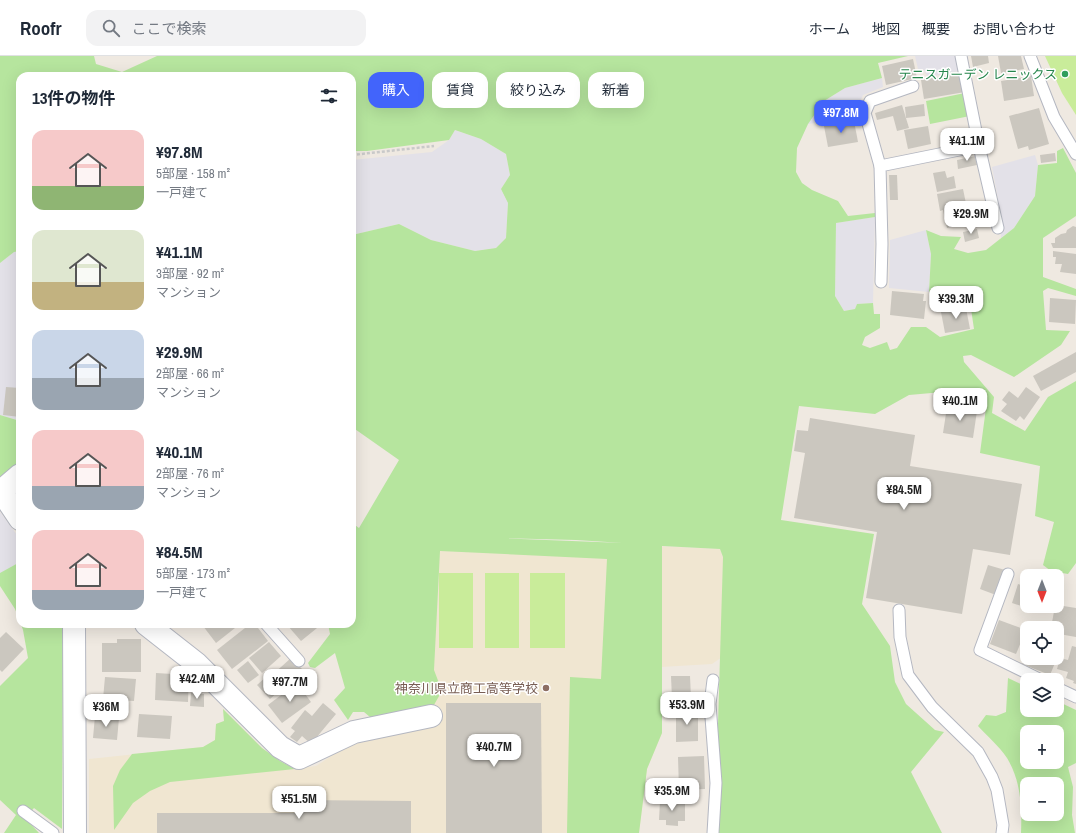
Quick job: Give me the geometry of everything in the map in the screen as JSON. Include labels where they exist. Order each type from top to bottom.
[{"type":"street","points":[[16,478],[0,491],[16,513]]},
{"type":"street","points":[[74,628],[76,833]]},
{"type":"street","points":[[151,628],[197,664],[280,747],[299,758],[354,732],[431,716]]},
{"type":"lane","points":[[961,56],[979,146],[998,228]]},
{"type":"lane","points":[[1030,56],[1054,117],[1076,154]]},
{"type":"lane","points":[[881,282],[882,244],[880,166],[865,114],[870,101],[913,86]]},
{"type":"lane","points":[[880,166],[979,146]]},
{"type":"lane","points":[[1008,574],[980,650],[1027,673]]},
{"type":"lane","points":[[899,610],[900,637],[908,675],[932,707],[978,752],[992,777],[997,790],[1002,820],[1002,833]]},
{"type":"lane","points":[[270,628],[299,661]]},
{"type":"lane","points":[[713,680],[710,704],[716,783],[713,833]]},
{"type":"lane","points":[[1064,691],[1076,697]]},
{"type":"lane","points":[[23,811],[53,833]]},
{"type":"path","points":[[356,155],[434,146]]},
{"type":"shaded area","points":[[915,56],[955,56],[959,71],[928,77],[923,69],[918,69]]},
{"type":"shaded area","points":[[882,78],[883,87],[863,95],[857,109],[859,117],[808,124],[824,101],[845,88]]},
{"type":"shaded area","points":[[455,130],[481,139],[506,154],[510,175],[501,189],[508,203],[506,238],[496,248],[475,251],[431,240],[399,224],[356,234],[356,160],[432,152],[449,140]]},
{"type":"shaded area","points":[[1035,155],[1038,165],[1035,196],[1014,228],[1001,238],[999,204],[992,167]]},
{"type":"shaded area","points":[[875,217],[873,303],[857,304],[855,309],[844,311],[835,296],[836,223]]},
{"type":"shaded area","points":[[926,230],[931,254],[929,292],[889,288],[890,240]]},
{"type":"shaded area","points":[[16,252],[16,420],[0,415],[0,263]]},
{"type":"shaded area","points":[[0,512],[16,534],[16,565],[0,574]]},
{"type":"shaded area","name":"神奈川県立商工高等学校","points":[[425,535],[720,549],[723,557],[722,657],[712,664],[661,667],[662,733],[647,769],[639,833],[89,833],[89,759],[203,747],[215,740],[216,724],[224,721],[223,709],[262,748],[280,761],[295,769],[316,766],[359,738],[432,723]]},
{"type":"green space","points":[[0,56],[94,56],[96,64],[122,72],[16,72],[16,252],[0,263]]},
{"type":"green space","points":[[157,56],[908,56],[878,63],[882,78],[845,88],[824,101],[808,124],[797,148],[796,172],[802,183],[812,190],[838,201],[848,216],[875,213],[875,217],[836,223],[835,296],[844,311],[855,309],[857,304],[873,303],[874,314],[880,314],[880,328],[865,337],[862,345],[870,348],[887,342],[890,350],[897,348],[911,327],[926,327],[940,337],[974,329],[970,302],[957,293],[943,294],[929,292],[931,254],[926,230],[941,236],[961,237],[954,249],[968,253],[986,250],[1014,228],[1035,196],[1038,165],[1057,163],[1057,151],[1063,148],[1076,173],[1076,216],[1043,238],[1043,277],[1076,289],[1076,296],[1048,288],[1043,291],[1046,330],[1070,331],[1061,345],[1014,377],[971,355],[963,356],[964,362],[994,397],[992,413],[1025,431],[1048,397],[1076,381],[1076,563],[1068,574],[1064,573],[1064,569],[1048,569],[1043,565],[1054,522],[1035,516],[1040,466],[980,453],[986,408],[943,392],[909,395],[875,414],[799,406],[781,520],[874,534],[862,604],[890,646],[895,682],[906,704],[935,730],[944,732],[911,772],[942,833],[719,833],[718,724],[723,557],[720,549],[662,546],[662,733],[647,769],[639,833],[567,833],[570,677],[601,679],[607,559],[440,551],[434,670],[442,691],[431,710],[376,722],[364,712],[353,712],[348,720],[334,700],[345,688],[335,653],[315,668],[310,667],[308,663],[330,634],[329,628],[356,628],[356,526],[359,528],[399,460],[356,430],[356,234],[399,224],[431,240],[475,251],[496,248],[506,238],[508,203],[501,189],[510,175],[506,154],[481,139],[455,130],[449,140],[367,151],[356,151],[356,72],[122,72]],"holes":[[[496,538],[576,540],[623,543]]]},
{"type":"green space","name":"テニスガーデン レニックス","points":[[1045,56],[1076,56],[1076,115],[1062,93]]},
{"type":"green space","points":[[965,93],[970,116],[930,124],[926,101]]},
{"type":"green space","points":[[0,415],[16,420],[16,471],[0,485]]},
{"type":"green space","points":[[16,564],[16,612],[0,586],[0,573]]},
{"type":"green space","points":[[439,573],[473,573],[473,648],[439,648]]},
{"type":"green space","points":[[485,573],[519,573],[519,648],[485,648]]},
{"type":"green space","points":[[530,573],[565,573],[565,648],[530,648]]},
{"type":"green space","points":[[22,628],[63,628],[62,829],[34,808],[25,818],[39,833],[4,833],[16,815],[0,800],[0,686],[28,658]]},
{"type":"green space","points":[[1008,678],[1020,684],[1020,717],[1064,717],[1064,704],[1076,710],[1076,763],[1068,767],[1073,787],[1072,815],[1075,833],[1021,833],[1021,821],[1064,821],[1064,777],[1020,777],[1020,794],[1012,767],[1007,758],[978,726],[986,715],[996,716],[1006,712]]},
{"type":"green space","points":[[223,709],[262,748],[280,761],[295,769],[170,782],[150,791],[133,803],[114,830],[113,786],[120,770],[132,754],[203,747],[215,740],[216,724],[224,721]]},
{"type":"building","points":[[971,56],[988,56],[989,63],[973,67]]},
{"type":"building","points":[[998,56],[1021,56],[1024,69],[1001,73]]},
{"type":"building","points":[[913,59],[917,78],[886,85],[882,66]]},
{"type":"building","points":[[961,73],[965,92],[924,99],[921,80]]},
{"type":"building","points":[[1031,76],[1034,96],[1004,101],[1001,81]]},
{"type":"building","points":[[924,104],[925,116],[906,118],[905,107]]},
{"type":"building","points":[[902,105],[909,128],[897,131],[893,116],[877,120],[875,113]]},
{"type":"building","points":[[1039,108],[1049,144],[1029,150],[1028,146],[1018,149],[1009,116]]},
{"type":"building","points":[[854,121],[858,142],[828,147],[824,126]]},
{"type":"building","points":[[928,126],[931,144],[908,149],[904,130]]},
{"type":"building","points":[[1055,153],[1056,161],[1041,163],[1040,155]]},
{"type":"building","points":[[976,156],[977,165],[958,169],[957,160]]},
{"type":"building","points":[[945,171],[947,178],[954,176],[956,188],[937,192],[933,173]]},
{"type":"building","points":[[889,175],[897,175],[898,200],[890,200]]},
{"type":"building","points":[[963,189],[970,223],[947,228],[943,210],[940,211],[937,194]]},
{"type":"building","points":[[1073,226],[1076,227],[1076,248],[1053,248],[1051,243],[1055,243],[1055,238],[1066,233],[1067,230]]},
{"type":"building","points":[[977,229],[979,238],[965,242],[963,232]]},
{"type":"building","points":[[1053,251],[1076,254],[1076,274],[1060,272],[1062,264],[1055,264],[1056,257],[1053,257]]},
{"type":"building","points":[[892,291],[924,294],[923,301],[926,301],[924,319],[890,315]]},
{"type":"building","points":[[1050,298],[1076,300],[1075,324],[1049,322]]},
{"type":"building","points":[[966,308],[970,329],[945,333],[941,312]]},
{"type":"building","points":[[1076,352],[1076,372],[1041,391],[1033,376]]},
{"type":"building","points":[[6,387],[16,388],[16,417],[3,415]]},
{"type":"building","points":[[1026,387],[1040,397],[1024,420],[1020,416],[1016,421],[1001,411],[1007,404],[1002,400],[1009,391],[1018,398]]},
{"type":"building","points":[[947,407],[977,411],[973,438],[943,433]]},
{"type":"building","points":[[810,418],[915,435],[910,466],[1022,484],[1010,555],[973,549],[962,614],[866,598],[877,532],[794,518],[805,453],[794,451],[797,430],[808,431]]},
{"type":"building","points":[[988,565],[1005,570],[996,595],[980,589]]},
{"type":"building","points":[[1018,584],[1020,585],[1020,606],[1012,603]]},
{"type":"building","points":[[1064,606],[1076,608],[1076,637],[1064,635],[1064,621],[1052,621],[1054,613],[1064,613]]},
{"type":"building","points":[[999,620],[1020,628],[1020,644],[1016,654],[990,644]]},
{"type":"building","points":[[205,628],[235,628],[216,643]]},
{"type":"building","points":[[245,628],[258,628],[268,641],[232,669],[217,650]]},
{"type":"building","points":[[290,628],[317,628],[301,641]]},
{"type":"building","points":[[6,632],[24,649],[2,672],[0,670],[0,638]]},
{"type":"building","points":[[117,639],[141,639],[141,672],[102,672],[102,643],[117,643]]},
{"type":"building","points":[[269,642],[281,656],[262,673],[249,658]]},
{"type":"building","points":[[1072,646],[1076,647],[1076,684],[1073,683],[1074,681],[1066,678],[1068,672],[1057,669],[1058,665],[1064,665],[1064,659],[1068,660]]},
{"type":"building","points":[[291,658],[303,670],[282,689],[271,676]]},
{"type":"building","points":[[248,661],[259,675],[248,683],[237,670]]},
{"type":"building","points":[[1025,665],[1054,665],[1051,673],[1045,673]]},
{"type":"building","points":[[156,673],[189,675],[188,702],[155,700]]},
{"type":"building","points":[[267,676],[280,690],[270,699],[257,685]]},
{"type":"building","points":[[671,676],[690,676],[691,698],[672,699]]},
{"type":"building","points":[[105,677],[136,679],[134,701],[103,699]]},
{"type":"building","points":[[297,683],[311,702],[282,723],[268,705]]},
{"type":"building","points":[[191,693],[204,694],[204,707],[190,706]]},
{"type":"building","points":[[323,703],[336,714],[311,744],[302,736],[297,742],[290,737],[295,731],[291,728],[305,710],[312,716]]},
{"type":"building","points":[[446,703],[541,703],[542,833],[446,833]]},
{"type":"building","points":[[688,709],[698,709],[698,741],[676,742],[676,713],[688,713]]},
{"type":"building","points":[[139,714],[172,716],[170,739],[137,737]]},
{"type":"building","points":[[95,716],[119,718],[117,740],[93,738]]},
{"type":"building","points":[[704,756],[705,789],[679,790],[678,757]]},
{"type":"building","points":[[300,800],[411,801],[411,833],[157,833],[157,813],[300,813]]},
{"type":"building","points":[[660,801],[685,801],[685,821],[678,821],[678,826],[666,825],[666,820],[659,820]]},
{"type":"place","name":"テニスガーデン レニックス","points":[[1065,74]]},
{"type":"place","name":"神奈川県立商工高等学校","points":[[546,688]]}]
